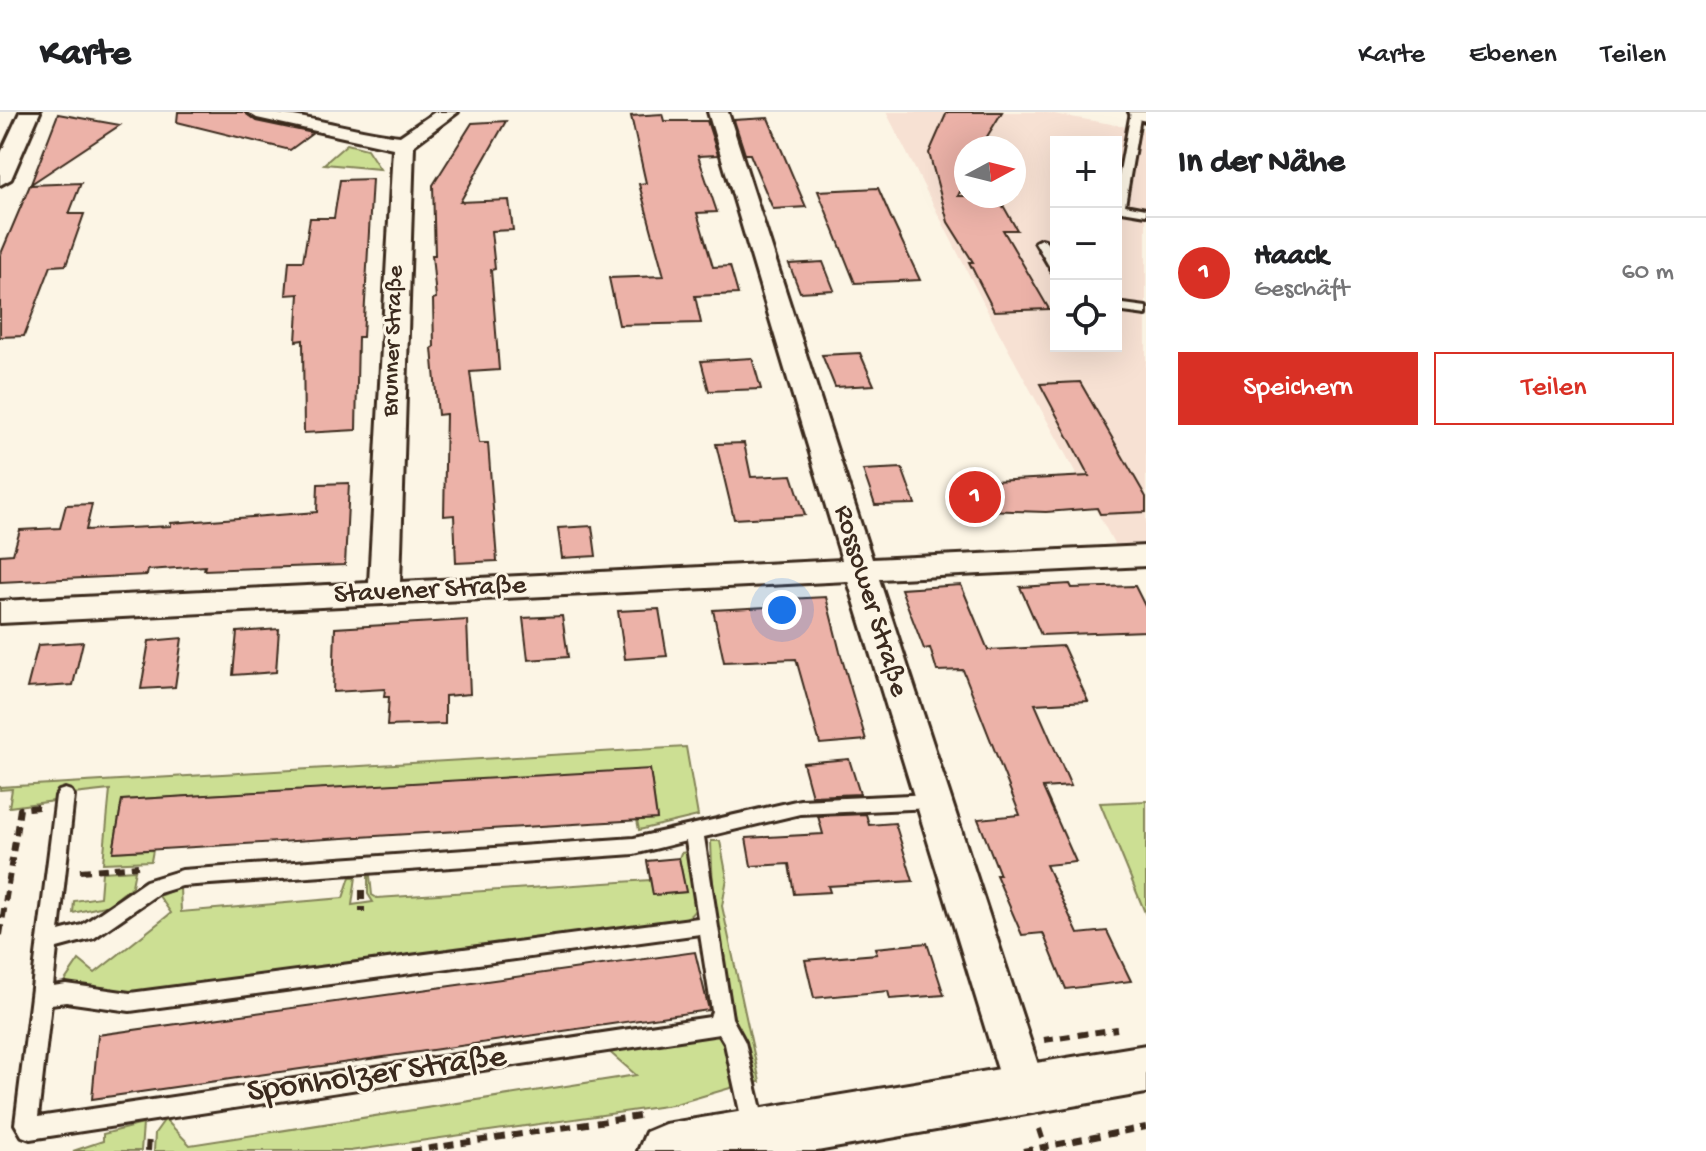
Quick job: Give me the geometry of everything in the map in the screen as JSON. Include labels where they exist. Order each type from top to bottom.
[{"type":"street","points":[[0,179],[30,112]]},
{"type":"street","points":[[257,112],[371,139],[404,143],[448,112]]},
{"type":"street","name":"Rossower Straße","points":[[718,112],[1025,1089]]},
{"type":"street","name":"Brunner Straße","points":[[384,594],[400,177],[404,143]]},
{"type":"street","name":"Stavener Straße","points":[[0,612],[1146,556]]},
{"type":"street","points":[[665,1151],[1146,1069]]},
{"type":"lane","points":[[1136,112],[1119,207],[1146,212]]},
{"type":"lane","points":[[1041,242],[1050,258]]},
{"type":"lane","points":[[1122,308],[1146,311]]},
{"type":"lane","name":"Sponholzer Straße","points":[[65,800],[26,1124],[30,1129],[715,1026],[722,1020]]},
{"type":"lane","points":[[48,942],[87,932],[153,887],[182,878],[634,846],[800,807],[932,801]]},
{"type":"lane","points":[[694,832],[722,1020],[735,1042],[757,1135]]},
{"type":"lane","points":[[41,997],[76,994],[130,1002],[709,925]]},
{"type":"path","points":[[0,935],[20,809],[65,800]]},
{"type":"path","points":[[56,874],[156,865],[153,887]]},
{"type":"path","points":[[1023,1151],[1146,1127]]},
{"type":"shaded area","points":[[886,112],[1042,112],[1146,130],[1146,543],[1115,545],[989,314]]},
{"type":"green space","points":[[347,144],[367,149],[380,169],[324,164]]},
{"type":"green space","points":[[686,747],[698,816],[639,830],[637,820],[657,819],[650,770],[122,800],[113,852],[153,850],[151,861],[103,863],[110,790],[56,796],[54,801],[9,807],[12,789],[0,790],[0,787]]},
{"type":"green space","points":[[1146,801],[1146,915],[1100,803]]},
{"type":"green space","points":[[711,841],[720,841],[727,878],[722,906],[760,1082],[752,1083],[721,966]]},
{"type":"green space","points":[[687,852],[691,856],[698,899],[693,913],[686,918],[687,931],[59,1004],[62,985],[79,960],[95,973],[171,913],[159,896],[180,887],[181,912],[343,898],[350,877],[356,877],[352,905],[373,902],[368,894],[368,876],[372,895],[377,898],[650,880],[654,895],[686,892],[679,858],[681,853]]},
{"type":"green space","points":[[135,870],[132,886],[109,905],[73,913],[74,901],[100,897],[102,872]]},
{"type":"green space","points":[[722,1032],[737,1086],[672,1105],[350,1151],[154,1151],[155,1133],[165,1119],[190,1145],[636,1075],[606,1049]]},
{"type":"green space","points":[[143,1124],[141,1151],[73,1151],[103,1141],[103,1134]]},
{"type":"building","points":[[178,112],[244,112],[256,121],[313,133],[290,150],[177,122]]},
{"type":"building","points":[[947,112],[1002,112],[987,136],[954,136],[954,208],[1005,208],[1017,230],[1003,230],[1049,309],[994,311],[969,262],[973,262],[948,222],[929,153]]},
{"type":"building","points":[[58,114],[120,125],[31,184]]},
{"type":"building","points":[[662,114],[664,121],[707,121],[718,155],[698,156],[717,212],[697,213],[713,267],[730,266],[738,294],[695,296],[701,323],[619,325],[609,278],[664,276],[639,184],[646,183],[631,116]]},
{"type":"building","points":[[768,118],[806,207],[773,209],[750,154],[745,154],[734,120]]},
{"type":"building","points":[[506,121],[460,202],[509,200],[513,230],[491,231],[499,370],[470,372],[479,443],[488,443],[497,561],[456,563],[454,515],[444,516],[446,414],[438,415],[432,348],[433,299],[436,298],[432,255],[435,255],[433,185],[472,123]]},
{"type":"building","points":[[372,179],[363,337],[358,337],[356,430],[304,433],[303,340],[296,341],[299,294],[286,295],[289,261],[303,261],[310,218],[334,218],[340,180]]},
{"type":"building","points":[[81,183],[69,214],[84,214],[66,265],[51,266],[24,336],[0,337],[0,256],[30,185]]},
{"type":"building","points":[[878,188],[920,280],[855,283],[818,191]]},
{"type":"building","points":[[823,262],[834,290],[800,292],[789,264]]},
{"type":"building","points":[[860,353],[874,385],[835,387],[822,355]]},
{"type":"building","points":[[752,358],[761,389],[709,391],[701,361]]},
{"type":"building","points":[[1080,382],[1146,497],[1146,512],[1100,514],[1097,508],[1046,512],[984,510],[973,482],[1089,476],[1040,384]]},
{"type":"building","points":[[744,443],[751,477],[792,475],[805,515],[734,519],[716,444]]},
{"type":"building","points":[[902,468],[915,504],[875,505],[863,470]]},
{"type":"building","points":[[349,483],[345,565],[204,570],[205,566],[148,570],[147,575],[0,582],[0,555],[13,554],[20,530],[60,528],[66,505],[92,504],[86,530],[171,526],[171,523],[317,512],[318,484]]},
{"type":"building","points":[[592,526],[596,556],[562,558],[558,528]]},
{"type":"building","points":[[1070,584],[1072,588],[1135,586],[1146,608],[1146,631],[1041,635],[1020,587]]},
{"type":"building","points":[[961,585],[988,650],[1063,646],[1088,701],[1035,704],[1071,786],[1043,788],[1076,862],[1046,865],[1078,934],[1107,931],[1131,981],[1066,989],[1043,933],[1022,935],[996,875],[1000,875],[978,819],[1020,815],[963,670],[937,671],[930,648],[924,649],[901,589]]},
{"type":"building","points":[[826,597],[866,740],[820,744],[796,659],[724,662],[713,610],[767,607],[766,604],[789,603],[788,599]]},
{"type":"building","points":[[659,609],[667,656],[625,659],[618,611]]},
{"type":"building","points":[[562,616],[568,657],[528,660],[523,618]]},
{"type":"building","points":[[467,620],[470,694],[445,696],[445,724],[387,726],[389,697],[384,697],[385,689],[333,692],[335,628]]},
{"type":"building","points":[[279,629],[276,672],[233,675],[237,632]]},
{"type":"building","points":[[182,638],[175,687],[141,689],[149,641]]},
{"type":"building","points":[[83,642],[73,685],[27,688],[38,645]]},
{"type":"building","points":[[849,759],[860,794],[812,796],[803,763]]},
{"type":"building","points":[[650,769],[657,819],[113,852],[122,800]]},
{"type":"building","points":[[866,814],[869,825],[895,823],[913,881],[828,886],[830,892],[794,894],[789,864],[751,866],[746,838],[823,834],[818,816]]},
{"type":"building","points":[[679,858],[686,892],[653,895],[647,861]]},
{"type":"building","points":[[927,943],[944,995],[890,999],[888,991],[814,998],[805,960],[877,954],[875,948]]},
{"type":"building","points":[[695,952],[709,1010],[92,1099],[98,1035]]},
{"type":"place","name":"Haack","points":[[975,497]]}]
